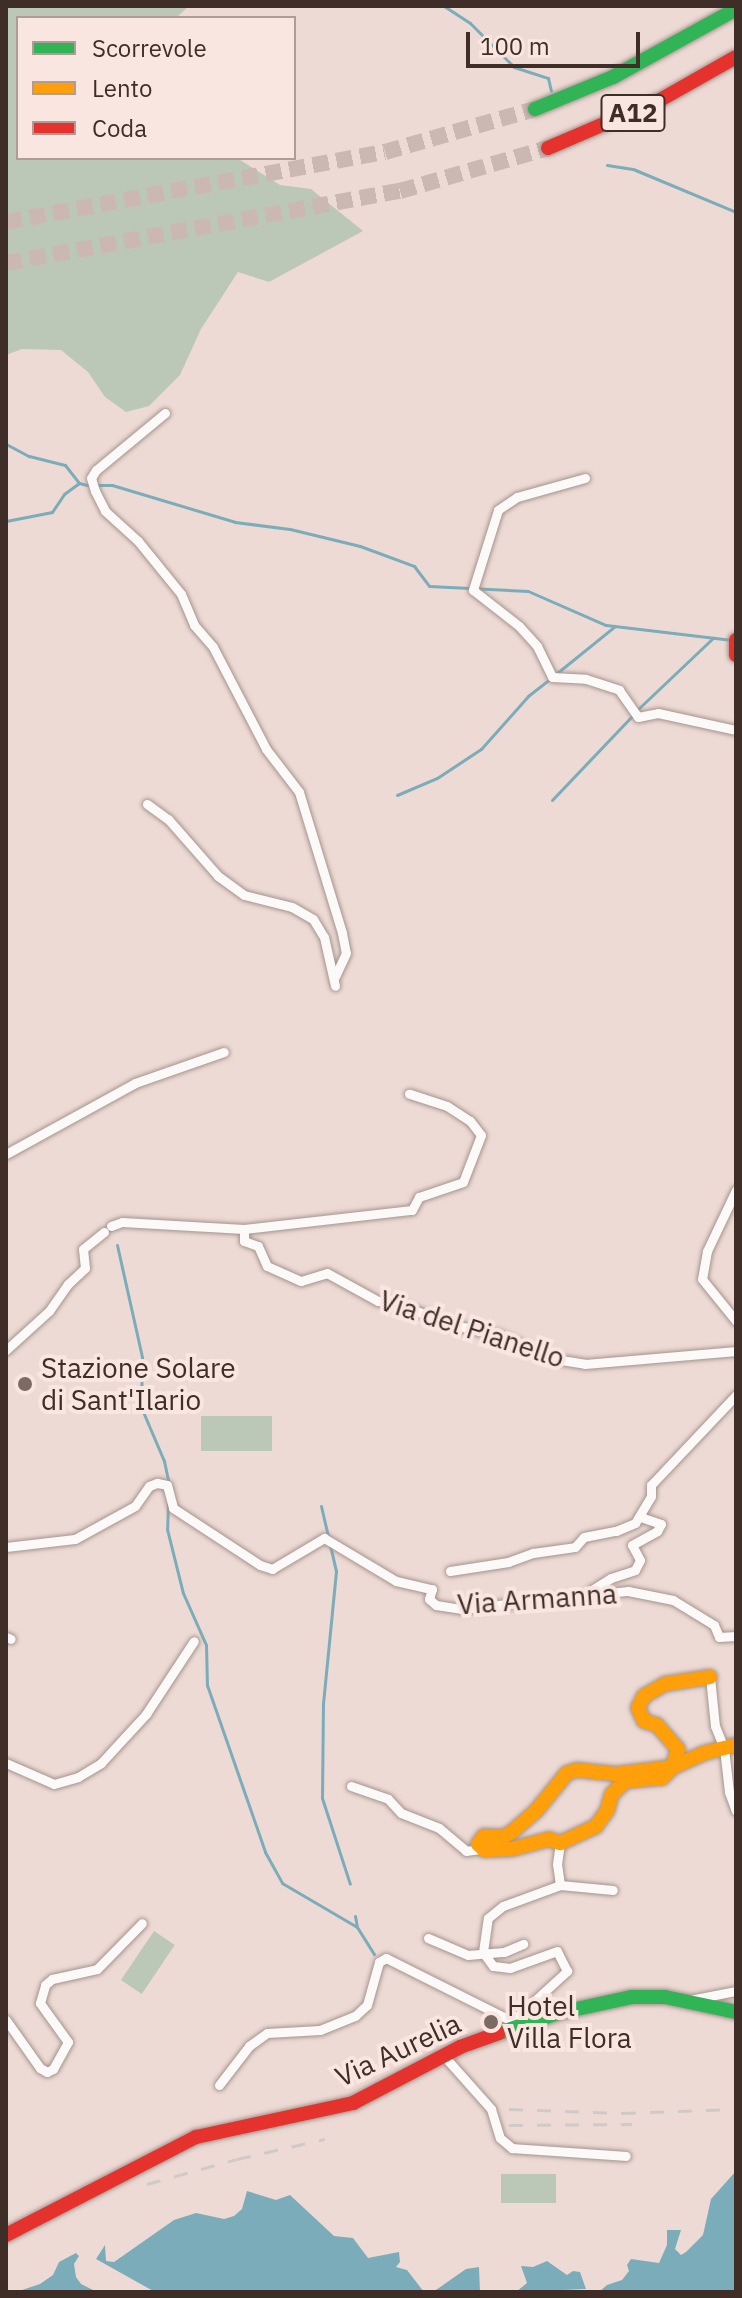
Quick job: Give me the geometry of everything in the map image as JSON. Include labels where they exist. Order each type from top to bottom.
[{"type":"main road","name":"A12","points":[[535,109],[613,77],[736,9]]},
{"type":"main road","name":"A12","points":[[548,148],[660,100],[736,57]]},
{"type":"main road","points":[[710,1677],[671,1681],[644,1696],[638,1708],[644,1721],[657,1725],[678,1749],[673,1767],[662,1778],[634,1779],[619,1785],[596,1826],[560,1843],[549,1839],[512,1849],[480,1849],[480,1839],[503,1837],[524,1822],[567,1773],[577,1770],[616,1774],[673,1767],[730,1746]]},
{"type":"main road","name":"Via Aurelia","points":[[6,2235],[171,2148],[220,2131],[353,2103],[509,2024],[608,2001],[665,1997],[736,2012]]},
{"type":"street","points":[[147,804],[168,819],[218,876],[244,895],[292,907],[313,919],[324,937],[332,981],[346,953],[299,792],[266,749],[213,647],[194,625],[181,594],[138,541],[105,511],[91,478],[96,470],[165,413]]},
{"type":"street","points":[[585,478],[517,497],[498,510],[473,590],[528,636],[552,677],[586,679],[619,690],[638,717],[658,713],[736,730]]},
{"type":"street","points":[[6,1154],[135,1083],[224,1052]]},
{"type":"street","points":[[6,1350],[49,1311],[68,1284],[85,1268],[83,1249],[107,1229],[122,1222],[244,1229],[412,1210],[419,1197],[463,1182],[481,1135],[470,1121],[447,1106],[409,1094]]},
{"type":"street","points":[[736,1190],[707,1251],[702,1279],[736,1321]]},
{"type":"street","name":"Via del Pianello","points":[[244,1229],[244,1241],[258,1246],[267,1266],[301,1281],[327,1273],[378,1301],[394,1302],[449,1324],[500,1335],[555,1359],[585,1364],[736,1351]]},
{"type":"street","points":[[641,1517],[642,1508],[651,1496],[651,1485],[736,1395]]},
{"type":"street","name":"Via Armanna","points":[[6,1547],[75,1539],[135,1506],[149,1486],[157,1483],[167,1485],[173,1508],[260,1565],[279,1567],[324,1538],[396,1581],[432,1589],[429,1599],[436,1605],[461,1609],[587,1593],[628,1591],[673,1600],[714,1625],[719,1637],[736,1636]]},
{"type":"street","points":[[450,1571],[575,1547],[584,1537],[616,1531],[641,1517],[661,1524],[657,1531],[632,1545],[640,1560],[635,1570],[611,1578],[587,1593]]},
{"type":"street","points":[[6,1763],[54,1784],[78,1777],[101,1763],[146,1714],[194,1641]]},
{"type":"street","points":[[710,1677],[715,1726],[730,1746],[729,1792],[736,1811]]},
{"type":"street","points":[[351,1786],[388,1799],[401,1813],[439,1828],[466,1851],[480,1849]]},
{"type":"street","points":[[560,1843],[557,1864],[560,1885]]},
{"type":"street","points":[[219,2085],[249,2046],[267,2033],[320,2030],[355,2016],[367,2005],[379,1962],[386,1958],[509,2024],[565,1977],[563,1959],[557,1951],[547,1952],[510,1968],[493,1966],[483,1952],[488,1918],[503,1906],[560,1885],[613,1890]]},
{"type":"street","points":[[6,2020],[40,2068],[47,2072],[53,2069],[68,2042],[40,2003],[45,1985],[52,1979],[97,1969],[142,1923]]},
{"type":"street","points":[[428,1938],[468,1955],[504,1952],[523,1944]]},
{"type":"street","points":[[690,2000],[736,1991]]},
{"type":"street","points":[[444,2056],[491,2109],[500,2138],[512,2148],[626,2156]]},
{"type":"green space","points":[[6,6],[189,6],[178,16],[16,16],[16,160],[240,160],[280,185],[311,189],[363,231],[269,282],[238,272],[201,329],[180,375],[149,406],[126,412],[105,397],[88,372],[61,350],[22,349],[6,355]]},
{"type":"green space","points":[[201,1416],[272,1416],[272,1451],[201,1451]]},
{"type":"green space","points":[[154,1931],[175,1945],[142,1994],[121,1980]]},
{"type":"green space","points":[[501,2174],[556,2174],[556,2203],[501,2203]]},
{"type":"water","points":[[736,2171],[736,2292],[599,2292],[607,2285],[622,2280],[629,2271],[627,2265],[631,2259],[659,2263],[667,2245],[667,2230],[681,2230],[675,2249],[681,2255],[686,2252],[703,2235],[711,2199]]},
{"type":"water","points":[[247,2191],[276,2200],[290,2195],[334,2236],[353,2238],[368,2258],[399,2252],[400,2262],[396,2267],[407,2270],[424,2292],[155,2292],[96,2259],[105,2245],[106,2261],[114,2262],[174,2220],[196,2213],[224,2219],[234,2216],[242,2209]]},
{"type":"water","points":[[76,2253],[79,2256],[74,2264],[76,2277],[81,2284],[97,2292],[16,2292],[40,2284],[53,2275],[59,2262]]},
{"type":"water","points":[[547,2261],[567,2275],[573,2271],[580,2272],[586,2289],[516,2292],[527,2283],[521,2266],[533,2267]]},
{"type":"water","points":[[479,2267],[480,2292],[433,2292],[466,2269]]},
{"type":"waterway","points":[[444,6],[470,23],[514,67],[548,78],[551,91]]},
{"type":"waterway","points":[[607,165],[633,169],[736,212]]},
{"type":"waterway","points":[[6,444],[29,456],[65,465],[79,483],[112,485],[235,522],[290,529],[360,546],[414,566],[429,586],[528,591],[606,625],[732,640]]},
{"type":"waterway","points":[[6,521],[52,512],[64,494],[79,483]]},
{"type":"waterway","points":[[557,673],[615,626]]},
{"type":"waterway","points":[[637,710],[713,638]]},
{"type":"waterway","points":[[397,795],[437,778],[481,749],[528,696],[551,678]]},
{"type":"waterway","points":[[552,800],[632,716]]},
{"type":"waterway","points":[[117,1245],[142,1357],[141,1407],[164,1461],[169,1485]]},
{"type":"waterway","points":[[168,1504],[167,1529],[183,1593],[206,1645],[207,1685],[265,1852],[282,1883],[357,1927],[374,1954]]},
{"type":"waterway","points":[[321,1506],[328,1537]]},
{"type":"waterway","points":[[330,1545],[336,1571],[323,1703],[322,1798],[350,1884]]},
{"type":"waterway","points":[[355,1916],[357,1927]]},
{"type":"tunnel","points":[[6,222],[385,152],[535,109]]},
{"type":"tunnel","points":[[6,263],[400,191],[548,148]]},
{"type":"railway","points":[[509,2109],[622,2113],[736,2109]]},
{"type":"railway","points":[[509,2125],[632,2124]]},
{"type":"railway","points":[[147,2184],[325,2139]]},
{"type":"traffic: fast","points":[[535,109],[613,77],[736,9]]},
{"type":"traffic: fast","points":[[499,2033],[558,2013],[632,1997],[665,1997],[736,2012]]},
{"type":"traffic: slow","points":[[710,1677],[665,1684],[644,1696],[638,1708],[644,1721],[657,1725],[678,1749],[673,1767],[616,1774],[577,1770],[567,1773],[536,1811],[512,1832],[503,1837],[484,1836],[478,1844],[484,1850],[512,1849],[549,1839],[560,1843],[596,1826],[607,1811],[612,1794],[626,1781],[662,1778],[673,1767],[704,1753],[736,1745]]},
{"type":"traffic: jam","points":[[548,148],[660,100],[736,57]]},
{"type":"traffic: jam","points":[[736,640],[736,655]]},
{"type":"traffic: jam","points":[[6,2235],[196,2137],[353,2103],[460,2047],[499,2033]]},
{"type":"place","name":"Stazione Solare di Sant'Ilario","points":[[25,1384]]},
{"type":"place","name":"Hotel Villa Flora","points":[[491,2022]]}]
